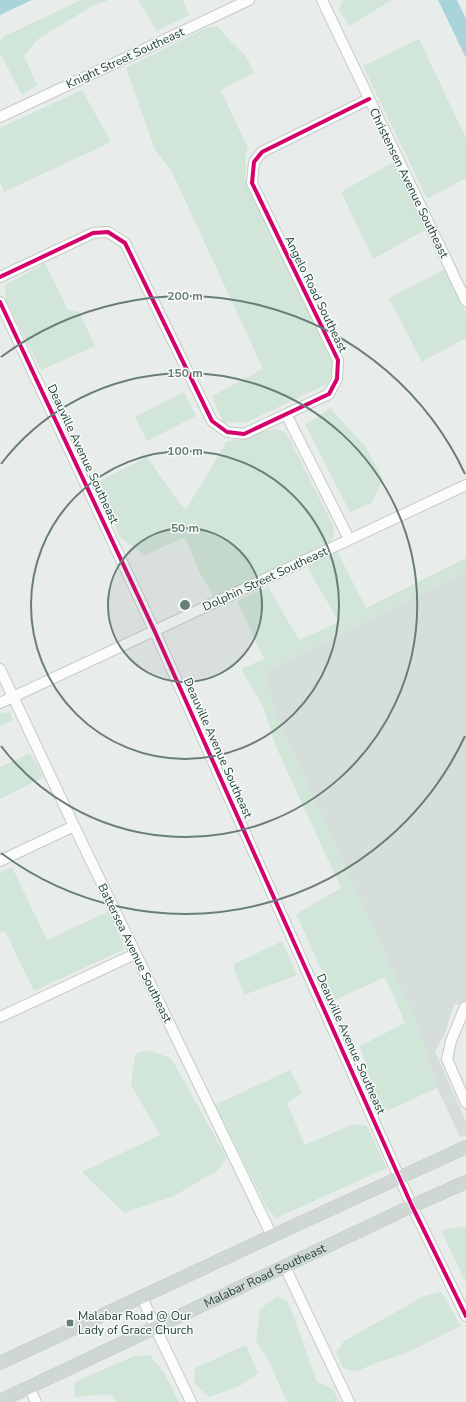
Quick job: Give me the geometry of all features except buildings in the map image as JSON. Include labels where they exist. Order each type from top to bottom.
[{"type":"main road","points":[[0,1363],[466,1147]]},
{"type":"main road","name":"Malabar Road Southeast","points":[[0,1401],[412,1206],[466,1182]]},
{"type":"street","name":"Knight Street Southeast","points":[[0,117],[249,0]]},
{"type":"street","name":"Christensen Avenue Southeast","points":[[322,0],[466,301]]},
{"type":"street","name":"Angelo Road Southeast","points":[[0,277],[93,232],[108,232],[125,243],[212,420],[227,432],[244,434],[329,394],[337,379],[338,360],[252,183],[254,162],[262,152],[369,99]]},
{"type":"street","name":"Deauville Avenue Southeast","points":[[0,302],[155,632],[412,1206],[466,1316]]},
{"type":"street","points":[[286,414],[348,539]]},
{"type":"street","name":"Dolphin Street Southeast","points":[[0,703],[155,632],[348,539],[466,485]]},
{"type":"street","name":"Battersea Avenue Southeast","points":[[0,669],[135,954],[272,1236]]},
{"type":"street","points":[[0,861],[74,826]]},
{"type":"street","points":[[0,1017],[135,954]]},
{"type":"street","points":[[465,1007],[451,1041],[447,1059],[466,1104]]},
{"type":"street","points":[[285,1267],[349,1402]]},
{"type":"street","points":[[142,1297],[191,1402]]},
{"type":"street","points":[[29,1387],[36,1402]]},
{"type":"shaded area","points":[[466,571],[466,1005],[454,1004],[446,1031],[435,1051],[466,1122],[466,1135],[460,1137],[437,1088],[416,1022],[275,714],[265,671]]},
{"type":"green space","points":[[81,0],[109,0],[94,5],[37,40],[24,56],[37,85],[22,95],[0,53],[0,41],[3,37]]},
{"type":"green space","points":[[138,0],[183,0],[189,15],[157,31]]},
{"type":"green space","points":[[343,0],[392,0],[349,26],[339,10]]},
{"type":"green space","points":[[217,26],[246,56],[254,73],[221,90],[248,149],[245,155],[246,179],[331,355],[333,363],[331,378],[325,385],[247,422],[223,423],[212,396],[263,369],[172,172],[155,150],[126,68],[204,29]]},
{"type":"green space","points":[[419,39],[466,138],[466,178],[427,199],[363,66]]},
{"type":"green space","points":[[82,90],[111,142],[4,192],[0,182],[0,128]]},
{"type":"green space","points":[[394,162],[425,230],[373,259],[341,192]]},
{"type":"green space","points":[[45,263],[68,310],[79,312],[95,346],[41,370],[6,301],[5,285]]},
{"type":"green space","points":[[445,269],[466,313],[466,338],[422,362],[389,298]]},
{"type":"green space","points":[[184,392],[196,416],[147,441],[135,417]]},
{"type":"green space","points":[[330,408],[365,446],[383,479],[372,503],[350,512],[305,425]]},
{"type":"green space","points":[[276,429],[284,432],[289,438],[333,525],[334,536],[328,543],[215,598],[200,574],[185,537],[145,555],[120,537],[95,483],[147,457],[177,500],[186,509],[227,441],[233,441]]},
{"type":"green space","points":[[337,551],[366,608],[466,558],[466,571],[265,671],[275,714],[416,1022],[437,1088],[380,1114],[360,1046],[405,1023],[385,977],[335,1000],[296,914],[341,888],[276,747],[264,708],[241,669],[264,659],[237,601],[268,587],[299,640],[339,622],[307,567]]},
{"type":"green space","points":[[10,712],[13,720],[0,726],[0,713]]},
{"type":"green space","points":[[30,753],[44,777],[0,799],[0,767]]},
{"type":"green space","points":[[12,867],[47,940],[109,911],[125,949],[34,991],[5,931],[0,933],[0,873]]},
{"type":"green space","points":[[282,941],[297,975],[244,995],[233,965]]},
{"type":"green space","points":[[147,1050],[171,1058],[227,1158],[218,1170],[174,1196],[124,1213],[82,1172],[160,1135],[131,1085],[135,1054]]},
{"type":"green space","points":[[290,1070],[302,1093],[287,1103],[305,1145],[353,1124],[367,1126],[387,1168],[276,1218],[267,1208],[215,1105]]},
{"type":"green space","points":[[466,1226],[466,1283],[441,1230]]},
{"type":"green space","points":[[441,1292],[461,1326],[407,1353],[376,1363],[355,1372],[343,1368],[336,1352],[344,1341],[424,1296]]},
{"type":"green space","points":[[277,1296],[287,1301],[317,1382],[333,1389],[339,1402],[287,1402],[270,1364],[256,1341],[260,1309]]},
{"type":"green space","points":[[246,1345],[258,1373],[240,1386],[209,1397],[194,1384],[195,1368]]},
{"type":"green space","points":[[150,1355],[165,1374],[179,1402],[118,1402],[110,1394],[74,1397],[75,1382],[134,1356]]},
{"type":"water","points":[[0,0],[32,0],[0,15]]},
{"type":"water","points":[[438,0],[457,0],[466,19],[466,58]]},
{"type":"cycle path","points":[[0,277],[93,233],[108,232],[125,243],[212,421],[227,432],[244,434],[329,394],[337,379],[338,360],[252,183],[254,162],[262,152],[369,99]]},
{"type":"cycle path","points":[[0,302],[155,632],[412,1206],[466,1316]]},
{"type":"place","name":"Malabar Road @ Our Lady of Grace Church","points":[[70,1323]]}]
